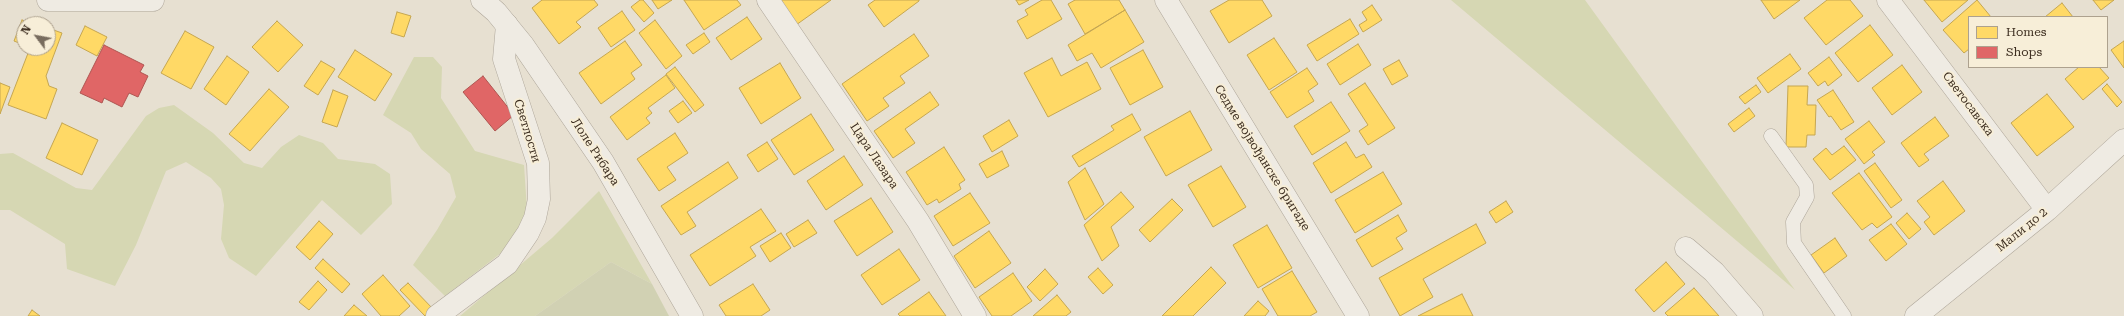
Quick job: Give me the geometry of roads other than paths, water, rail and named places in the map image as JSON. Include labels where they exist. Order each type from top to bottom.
[{"type":"street","points":[[48,0],[152,0]]},
{"type":"street","name":"Лоле Рибара","points":[[482,0],[507,25],[603,162],[692,316]]},
{"type":"street","name":"Цара Лазара","points":[[768,0],[913,214],[975,316]]},
{"type":"street","name":"Седме војвођанске бригаде","points":[[1166,0],[1358,316]]},
{"type":"street","name":"Светосавска","points":[[1888,0],[2047,210]]},
{"type":"street","name":"Светлости","points":[[437,316],[507,264],[528,233],[535,218],[539,200],[538,163],[504,58],[507,25]]},
{"type":"street","name":"Мали до 2","points":[[1916,316],[2047,210],[2124,140]]},
{"type":"street","points":[[1686,248],[1714,272],[1752,316]]},
{"type":"lane","points":[[1771,136],[1806,185],[1807,197],[1793,222],[1794,243],[1844,316]]}]
